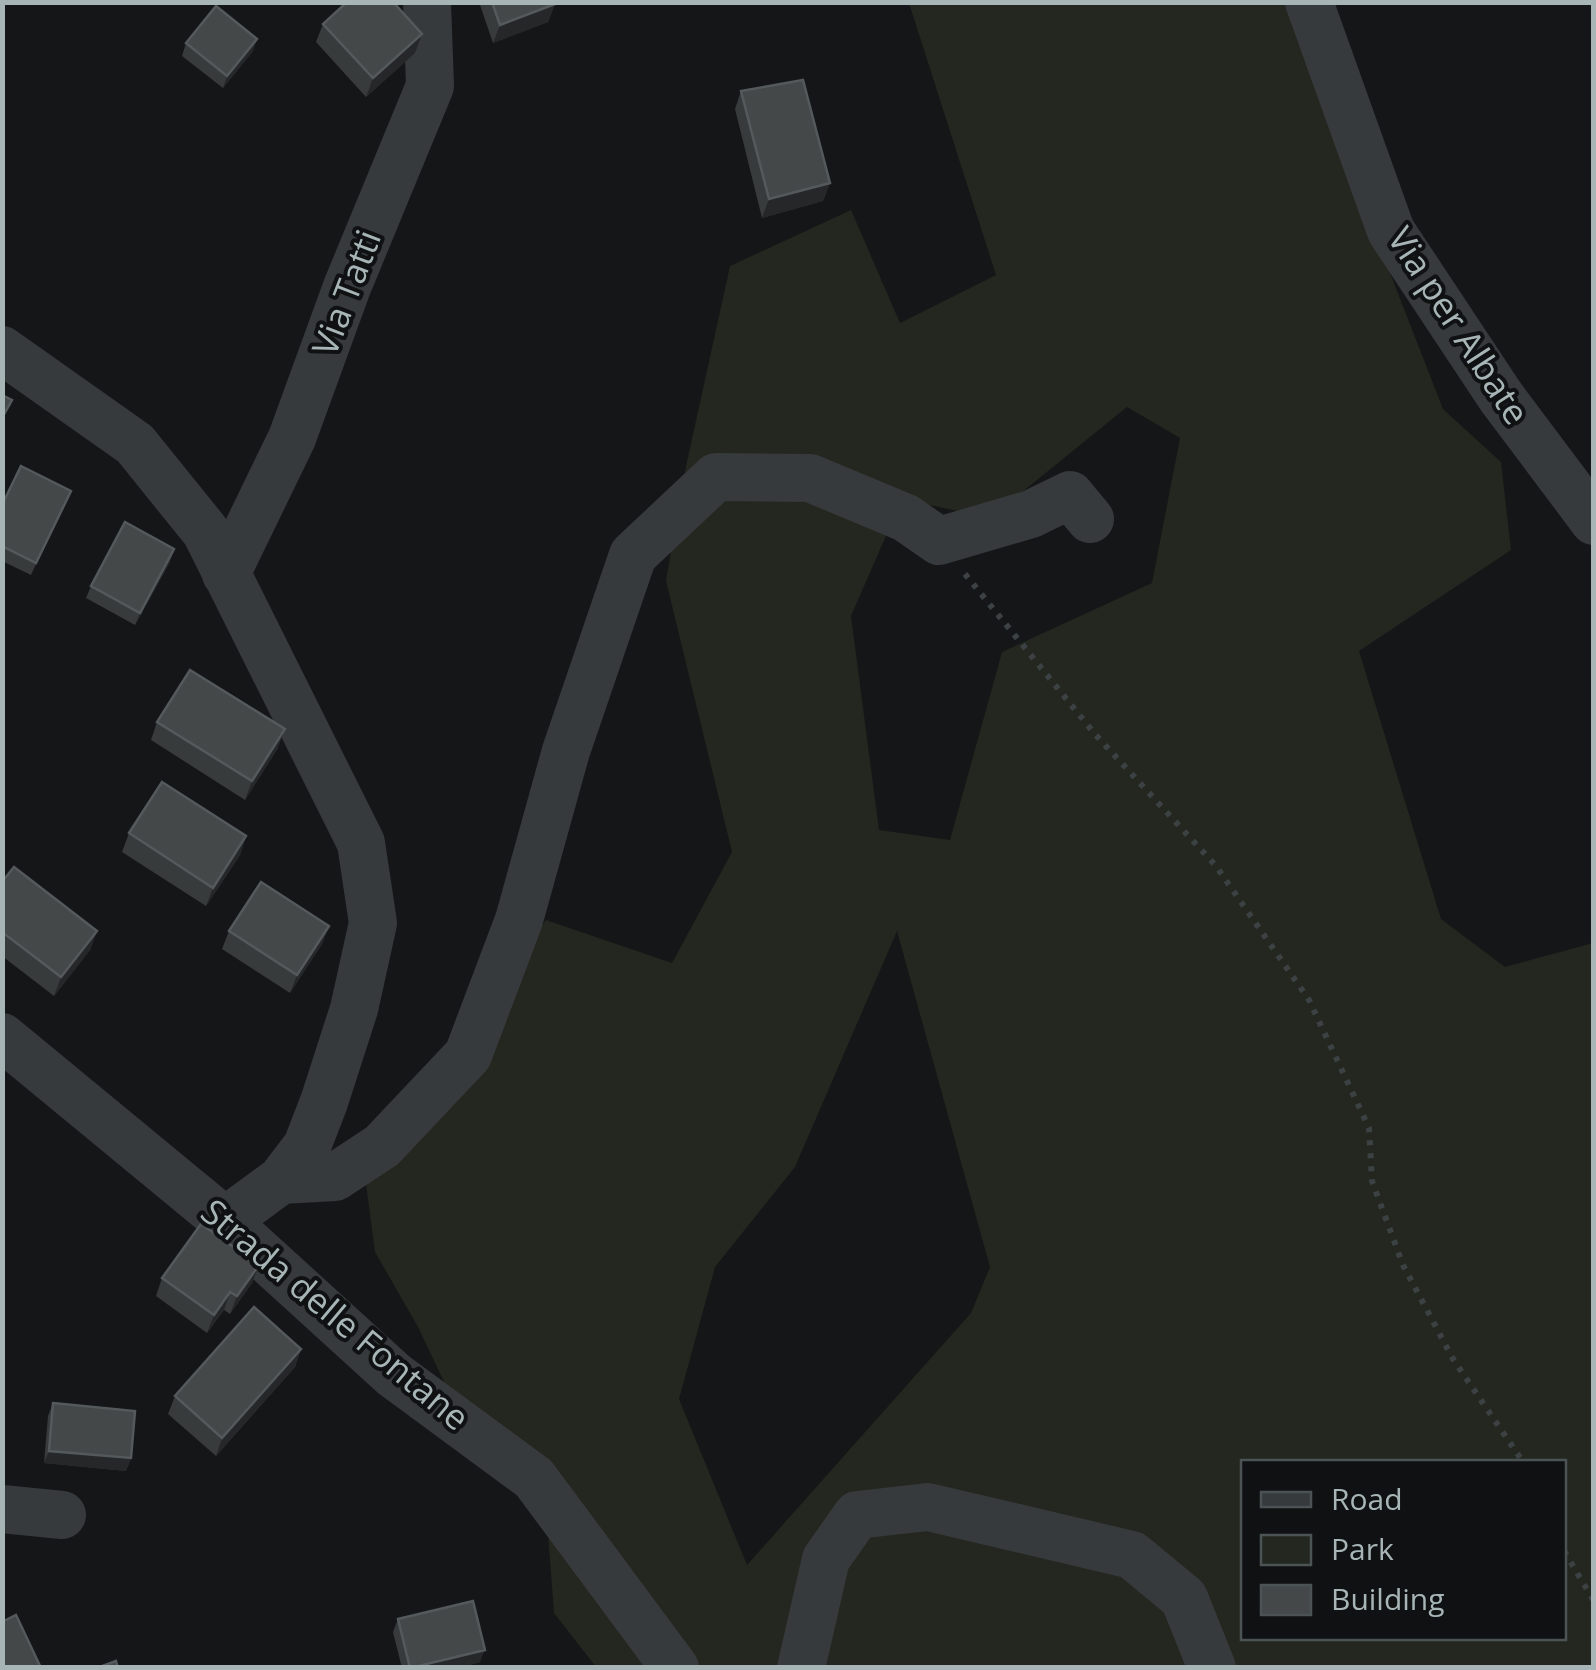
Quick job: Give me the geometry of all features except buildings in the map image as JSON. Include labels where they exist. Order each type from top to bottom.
[{"type":"street","name":"Via Tatti","points":[[226,574],[292,438],[347,287],[430,86],[427,2]]},
{"type":"street","name":"Via per Albate","points":[[1309,2],[1392,231],[1501,397],[1594,522]]},
{"type":"street","points":[[2,350],[135,444],[206,532],[361,843],[373,924],[354,1009],[324,1102],[307,1146],[282,1180],[225,1221]]},
{"type":"street","points":[[282,1180],[336,1177],[382,1146],[468,1055],[519,920],[566,750],[633,555],[716,477],[810,478],[906,518],[939,541],[1031,514],[1070,495],[1090,520]]},
{"type":"street","name":"Strada delle Fontane","points":[[2,1038],[225,1221],[394,1375],[534,1478],[674,1668]]},
{"type":"street","points":[[800,1668],[826,1560],[857,1515],[928,1506],[1132,1555],[1184,1598],[1212,1668]]},
{"type":"street","points":[[2,1509],[62,1515]]},
{"type":"path","points":[[939,541],[1094,733],[1216,866],[1309,1000],[1369,1128],[1372,1180],[1403,1265],[1453,1359],[1522,1460]]},
{"type":"path","points":[[1566,1553],[1594,1601]]},
{"type":"green space","points":[[909,3],[1285,3],[1443,409],[1501,462],[1511,550],[1359,651],[1441,919],[1505,967],[1593,943],[1593,1667],[596,1667],[554,1613],[545,1494],[466,1428],[418,1327],[375,1252],[364,1169],[546,920],[672,963],[732,852],[666,581],[683,480],[730,266],[851,210],[900,323],[996,275]],"holes":[[[1127,407],[1180,438],[1152,583],[1002,652],[950,840],[879,830],[851,616],[902,499],[990,518]],[[897,931],[990,1267],[971,1313],[747,1565],[679,1399],[715,1267],[795,1167]]]}]
